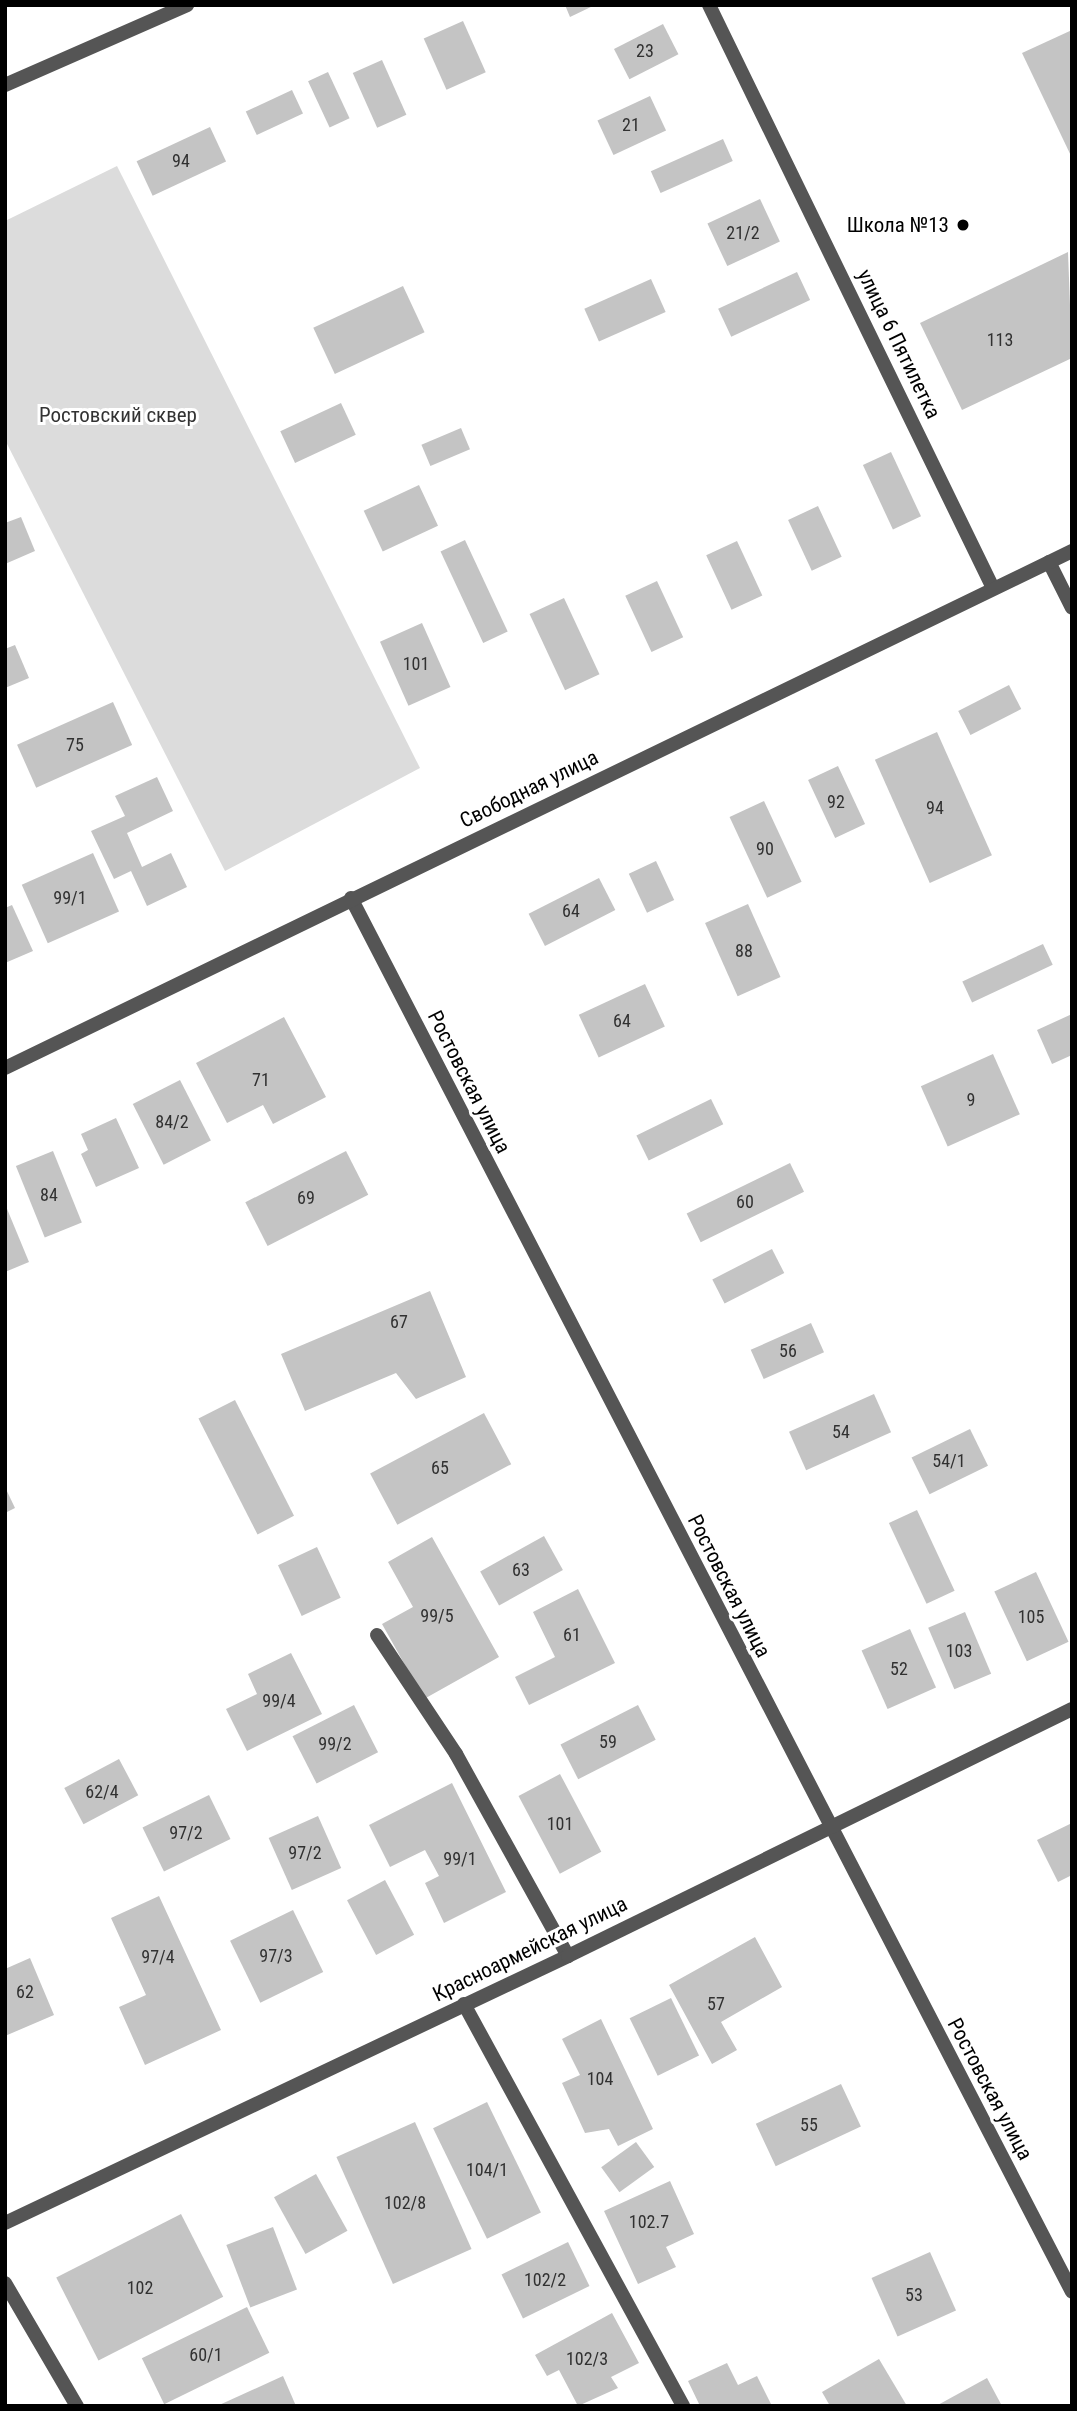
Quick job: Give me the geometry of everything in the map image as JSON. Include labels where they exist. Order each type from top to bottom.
[{"type":"street","points":[[5,85],[187,5]]},
{"type":"street","name":"улица 6 Пятилетка","points":[[709,5],[993,588]]},
{"type":"street","name":"Свободная улица","points":[[5,1068],[351,898],[1072,551]]},
{"type":"street","points":[[1049,562],[1072,608]]},
{"type":"street","name":"Ростовская улица","points":[[351,898],[828,1825],[1072,2292]]},
{"type":"street","points":[[377,1635],[456,1754],[568,1956]]},
{"type":"street","name":"Красноармейская улица","points":[[5,2223],[568,1956],[828,1825],[1072,1709]]},
{"type":"street","points":[[464,2004],[683,2406]]},
{"type":"street","points":[[5,2283],[77,2406]]},
{"type":"green space","name":"Ростовский сквер","points":[[117,166],[420,768],[225,871],[5,440],[5,221]]},
{"type":"building","points":[[565,5],[595,5],[570,17]]},
{"type":"building","points":[[463,21],[486,72],[446,90],[424,38]]},
{"type":"building","points":[[663,24],[678,54],[629,79],[614,49]]},
{"type":"building","points":[[1072,30],[1072,158],[1022,53]]},
{"type":"building","points":[[382,60],[406,115],[377,128],[353,73]]},
{"type":"building","points":[[328,72],[350,118],[330,128],[308,81]]},
{"type":"building","points":[[292,90],[303,114],[257,135],[246,112]]},
{"type":"building","points":[[650,96],[666,130],[613,155],[597,121]]},
{"type":"building","points":[[210,127],[226,161],[153,196],[137,161]]},
{"type":"building","points":[[723,139],[733,161],[661,193],[651,171]]},
{"type":"building","points":[[760,199],[780,242],[727,266],[707,224]]},
{"type":"building","points":[[1068,252],[1072,358],[962,410],[920,323]]},
{"type":"building","points":[[797,272],[810,300],[731,337],[718,309]]},
{"type":"building","points":[[651,279],[666,312],[599,342],[584,309]]},
{"type":"building","points":[[403,286],[425,332],[335,374],[313,328]]},
{"type":"building","points":[[341,403],[356,435],[295,463],[280,431]]},
{"type":"building","points":[[461,428],[470,449],[430,466],[421,445]]},
{"type":"building","points":[[891,452],[921,516],[893,529],[863,465]]},
{"type":"building","points":[[419,485],[438,526],[383,552],[364,511]]},
{"type":"building","points":[[818,506],[842,557],[812,571],[788,520]]},
{"type":"building","points":[[21,517],[35,551],[5,564],[5,523]]},
{"type":"building","points":[[465,540],[508,632],[483,643],[441,551]]},
{"type":"building","points":[[737,541],[762,595],[732,610],[706,555]]},
{"type":"building","points":[[657,581],[683,637],[651,652],[625,596]]},
{"type":"building","points":[[564,598],[599,674],[565,690],[530,614]]},
{"type":"building","points":[[422,623],[450,687],[408,706],[380,642]]},
{"type":"building","points":[[15,645],[29,678],[5,688],[5,649]]},
{"type":"building","points":[[1009,685],[1021,709],[970,735],[958,711]]},
{"type":"building","points":[[113,702],[132,745],[36,788],[17,745]]},
{"type":"building","points":[[937,732],[992,855],[930,883],[875,760]]},
{"type":"building","points":[[838,766],[865,824],[835,838],[808,780]]},
{"type":"building","points":[[157,777],[173,811],[127,833],[142,867],[171,853],[187,887],[147,906],[131,871],[114,879],[91,831],[125,816],[115,796]]},
{"type":"building","points":[[764,801],[802,882],[767,898],[730,817]]},
{"type":"building","points":[[93,853],[119,911],[48,943],[22,885]]},
{"type":"building","points":[[656,861],[674,900],[647,913],[629,874]]},
{"type":"building","points":[[599,878],[615,910],[545,946],[529,914]]},
{"type":"building","points":[[748,904],[781,977],[738,996],[705,923]]},
{"type":"building","points":[[12,905],[33,951],[5,963],[5,908]]},
{"type":"building","points":[[1043,944],[1053,965],[972,1002],[962,982]]},
{"type":"building","points":[[645,984],[665,1027],[599,1057],[579,1015]]},
{"type":"building","points":[[1072,1014],[1072,1055],[1052,1064],[1037,1030]]},
{"type":"building","points":[[284,1017],[326,1097],[273,1124],[263,1105],[227,1123],[196,1063]]},
{"type":"building","points":[[993,1054],[1020,1114],[948,1146],[921,1086]]},
{"type":"building","points":[[180,1080],[211,1141],[164,1165],[133,1104]]},
{"type":"building","points":[[711,1099],[723,1124],[649,1161],[636,1135]]},
{"type":"building","points":[[116,1118],[139,1168],[96,1187],[81,1154],[88,1150],[81,1134]]},
{"type":"building","points":[[53,1151],[82,1222],[45,1237],[16,1166]]},
{"type":"building","points":[[346,1151],[368,1195],[268,1246],[245,1202]]},
{"type":"building","points":[[790,1163],[804,1192],[701,1242],[687,1213]]},
{"type":"building","points":[[5,1204],[29,1262],[5,1272]]},
{"type":"building","points":[[772,1249],[784,1273],[725,1303],[712,1279]]},
{"type":"building","points":[[430,1291],[466,1377],[416,1399],[396,1373],[305,1411],[281,1354]]},
{"type":"building","points":[[811,1323],[824,1352],[764,1379],[751,1350]]},
{"type":"building","points":[[874,1394],[891,1432],[806,1470],[789,1432]]},
{"type":"building","points":[[235,1400],[294,1516],[257,1534],[198,1419]]},
{"type":"building","points":[[484,1413],[511,1464],[397,1525],[370,1474]]},
{"type":"building","points":[[970,1429],[988,1466],[930,1494],[912,1457]]},
{"type":"building","points":[[5,1487],[15,1508],[5,1513]]},
{"type":"building","points":[[917,1510],[955,1591],[927,1604],[889,1523]]},
{"type":"building","points":[[544,1536],[563,1570],[499,1606],[480,1571]]},
{"type":"building","points":[[432,1537],[499,1657],[424,1699],[382,1624],[413,1607],[388,1562]]},
{"type":"building","points":[[317,1547],[341,1598],[302,1616],[278,1565]]},
{"type":"building","points":[[1036,1572],[1069,1642],[1027,1661],[994,1591]]},
{"type":"building","points":[[578,1589],[615,1663],[529,1705],[515,1677],[555,1657],[533,1612]]},
{"type":"building","points":[[965,1612],[991,1674],[954,1689],[928,1628]]},
{"type":"building","points":[[910,1629],[936,1687],[888,1709],[862,1651]]},
{"type":"building","points":[[291,1653],[322,1714],[247,1751],[226,1709],[257,1694],[248,1674]]},
{"type":"building","points":[[354,1705],[378,1752],[317,1784],[293,1736]]},
{"type":"building","points":[[638,1705],[656,1740],[578,1779],[560,1744]]},
{"type":"building","points":[[119,1759],[138,1795],[84,1824],[64,1788]]},
{"type":"building","points":[[560,1774],[601,1852],[560,1874],[519,1796]]},
{"type":"building","points":[[452,1783],[506,1892],[444,1923],[425,1883],[439,1876],[425,1850],[390,1867],[369,1825]]},
{"type":"building","points":[[209,1795],[230,1839],[164,1871],[142,1827]]},
{"type":"building","points":[[318,1816],[341,1868],[292,1890],[269,1838]]},
{"type":"building","points":[[1072,1823],[1072,1875],[1058,1882],[1037,1840]]},
{"type":"building","points":[[385,1880],[414,1935],[376,1955],[347,1900]]},
{"type":"building","points":[[159,1896],[221,2030],[145,2065],[119,2007],[146,1995],[111,1918]]},
{"type":"building","points":[[293,1910],[323,1972],[260,2003],[230,1941]]},
{"type":"building","points":[[755,1937],[782,1987],[721,2022],[737,2050],[712,2064],[669,1985]]},
{"type":"building","points":[[30,1958],[54,2015],[5,2036],[5,1969]]},
{"type":"building","points":[[671,1998],[699,2056],[658,2076],[630,2018]]},
{"type":"building","points":[[601,2019],[653,2129],[618,2146],[609,2129],[585,2133],[562,2083],[580,2075],[562,2039]]},
{"type":"building","points":[[841,2084],[861,2127],[776,2166],[756,2124]]},
{"type":"building","points":[[487,2102],[541,2213],[487,2239],[433,2128]]},
{"type":"building","points":[[415,2122],[472,2249],[393,2284],[336,2157]]},
{"type":"building","points":[[636,2142],[654,2167],[619,2192],[601,2167]]},
{"type":"building","points":[[316,2174],[348,2231],[306,2254],[274,2197]]},
{"type":"building","points":[[670,2181],[694,2234],[666,2247],[676,2267],[638,2284],[604,2211]]},
{"type":"building","points":[[181,2214],[223,2297],[98,2360],[56,2278]]},
{"type":"building","points":[[273,2227],[297,2290],[250,2307],[226,2245]]},
{"type":"building","points":[[568,2242],[589,2286],[523,2318],[501,2274]]},
{"type":"building","points":[[930,2252],[956,2310],[898,2336],[872,2278]]},
{"type":"building","points":[[247,2307],[269,2353],[164,2404],[142,2358]]},
{"type":"building","points":[[612,2313],[639,2363],[611,2377],[618,2388],[578,2406],[559,2370],[547,2376],[535,2355]]},
{"type":"building","points":[[879,2359],[907,2406],[830,2406],[822,2392]]},
{"type":"building","points":[[727,2363],[738,2385],[757,2376],[772,2406],[700,2406],[688,2381]]},
{"type":"building","points":[[283,2376],[296,2406],[217,2406]]},
{"type":"building","points":[[987,2378],[1002,2406],[936,2406]]},
{"type":"place","name":"Школа №13","points":[[963,225]]}]
